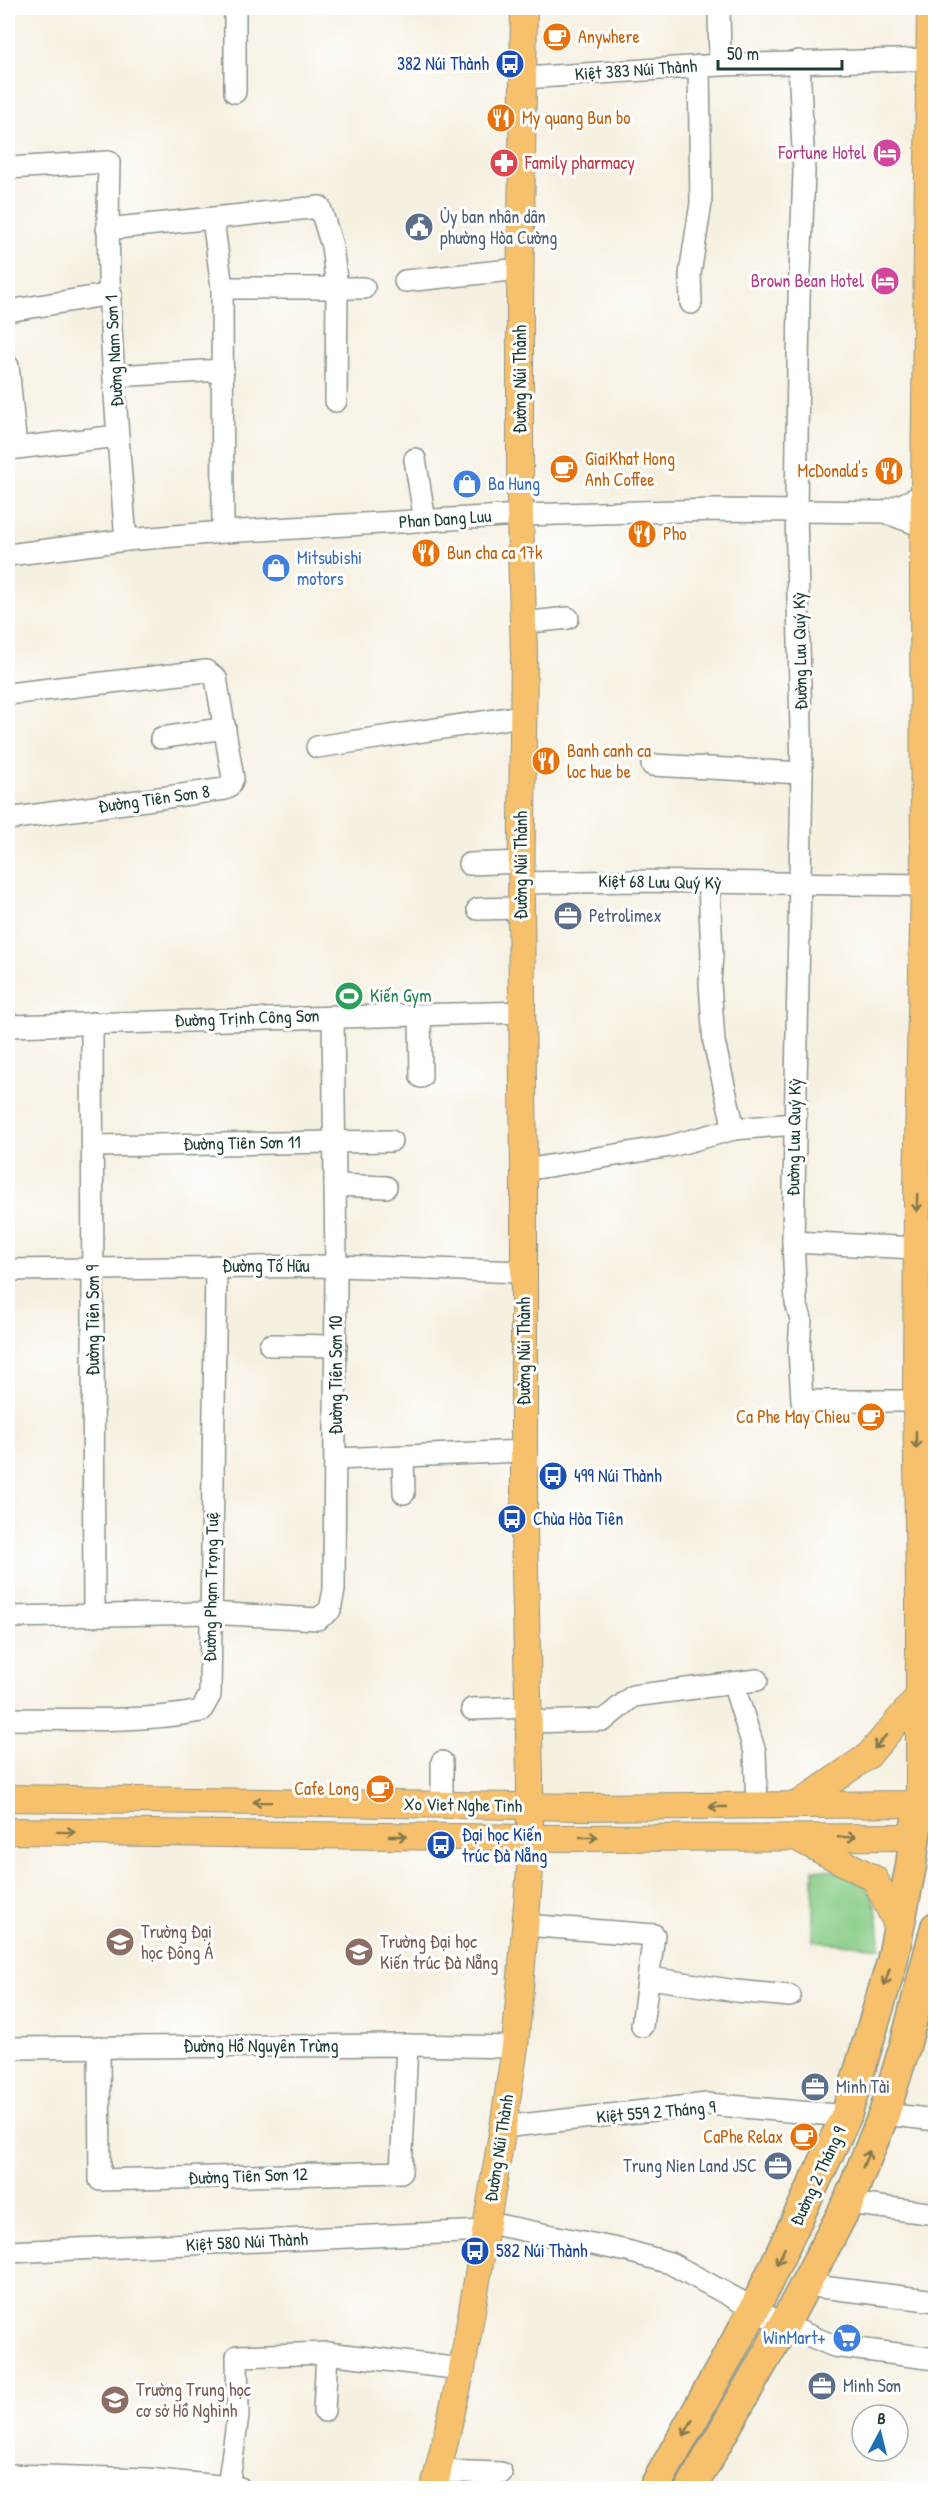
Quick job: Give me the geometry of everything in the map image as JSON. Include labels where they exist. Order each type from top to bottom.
[{"type":"highway","name":"Đường 2 Tháng 9","points":[[654,2488],[755,2308],[846,2116],[926,1837],[927,1804]]},
{"type":"highway","name":"Đường 2 Tháng 9","points":[[691,2488],[784,2325],[848,2203],[884,2114],[935,1935]]},
{"type":"main road","name":"Đường Núi Thành","points":[[436,2480],[462,2369],[515,2047],[530,1838],[524,1530],[521,884],[524,655],[520,514],[521,269],[525,8]]},
{"type":"main road","points":[[927,1804],[918,1697],[920,1584],[916,1401],[926,1249],[924,885],[930,529],[930,8]]},
{"type":"main road","points":[[797,1805],[868,1756],[918,1697]]},
{"type":"main road","name":"Xo Viet Nghe Tinh","points":[[8,1798],[530,1806],[927,1804]]},
{"type":"main road","name":"Xo Viet Nghe Tinh","points":[[8,1831],[530,1838],[926,1837]]},
{"type":"main road","points":[[798,1839],[875,1879],[899,1929]]},
{"type":"street","points":[[235,8],[235,92]]},
{"type":"street","points":[[692,303],[690,265],[700,203],[710,65],[719,8]]},
{"type":"street","name":"Kiệt 383 Núi Thành","points":[[524,78],[710,65],[929,59]]},
{"type":"street","name":"Đường Lưu Quý Kỳ","points":[[800,61],[804,172],[796,511],[802,773],[793,1242],[796,1303],[801,1319],[799,1348],[802,1401],[916,1401]]},
{"type":"street","name":"Đường Nam Sơn 1","points":[[8,168],[109,162],[107,229],[114,376],[126,540]]},
{"type":"street","points":[[107,229],[320,207],[332,246],[337,287],[336,401]]},
{"type":"street","points":[[213,219],[222,288],[223,532]]},
{"type":"street","points":[[405,281],[521,269]]},
{"type":"street","points":[[222,288],[364,288]]},
{"type":"street","points":[[8,311],[111,294]]},
{"type":"street","points":[[8,366],[12,449],[118,436]]},
{"type":"street","points":[[114,376],[223,370]]},
{"type":"street","points":[[415,459],[424,521]]},
{"type":"street","points":[[884,512],[930,492]]},
{"type":"street","points":[[884,512],[930,529]]},
{"type":"street","name":"Phan Dang Luu","points":[[8,555],[126,540],[223,532],[520,514],[884,512]]},
{"type":"street","points":[[522,622],[568,618]]},
{"type":"street","name":"Đường Tiên Sơn 8","points":[[8,694],[206,671],[216,678],[233,778],[225,789],[8,819]]},
{"type":"street","points":[[317,747],[522,716]]},
{"type":"street","points":[[162,738],[225,728]]},
{"type":"street","points":[[652,765],[802,773]]},
{"type":"street","points":[[469,864],[521,884]]},
{"type":"street","name":"Kiệt 68 Lưu Quý Kỳ","points":[[521,884],[592,881],[924,885]]},
{"type":"street","points":[[709,883],[712,955],[710,983],[714,1042],[734,1130]]},
{"type":"street","points":[[478,909],[521,884]]},
{"type":"street","name":"Đường Trịnh Công Sơn","points":[[8,1026],[522,1012]]},
{"type":"street","name":"Đường Tiên Sơn 10","points":[[209,1613],[318,1619],[330,1610],[334,1590],[336,1459],[333,1016]]},
{"type":"street","points":[[420,1016],[421,1077]]},
{"type":"street","name":"Đường Tiên Sơn 9","points":[[92,1023],[94,1616]]},
{"type":"street","points":[[524,1170],[671,1146],[734,1130],[794,1124]]},
{"type":"street","name":"Đường Tiên Sơn 11","points":[[94,1146],[391,1141]]},
{"type":"street","points":[[335,1185],[386,1186]]},
{"type":"street","points":[[793,1242],[926,1249]]},
{"type":"street","name":"Đường Phạm Trọng Tuệ","points":[[8,1719],[109,1719],[173,1716],[201,1711],[210,1695],[209,1613],[216,1266]]},
{"type":"street","name":"Đường Tố Hữu","points":[[8,1270],[336,1266],[524,1272]]},
{"type":"street","points":[[270,1345],[336,1346]]},
{"type":"street","points":[[336,1459],[525,1451]]},
{"type":"street","points":[[403,1457],[404,1493]]},
{"type":"street","points":[[8,1617],[209,1613]]},
{"type":"street","points":[[472,1709],[604,1719],[633,1696],[757,1680]]},
{"type":"street","points":[[733,1683],[755,1752],[757,1806]]},
{"type":"street","points":[[442,1762],[442,1805]]},
{"type":"street","points":[[525,1925],[654,1935],[642,2026]]},
{"type":"street","points":[[650,1978],[736,1991],[790,1996]]},
{"type":"street","name":"Đường Hồ Nguyên Trừng","points":[[8,2048],[407,2045],[515,2047]]},
{"type":"street","name":"Đường Tiên Sơn 12","points":[[99,2047],[100,2180],[401,2172],[407,2045]]},
{"type":"street","name":"Kiệt 559 2 Tháng 9","points":[[503,2127],[707,2104],[846,2116]]},
{"type":"street","points":[[884,2114],[936,2120]]},
{"type":"street","points":[[848,2203],[936,2214]]},
{"type":"street","name":"Kiệt 580 Núi Thành","points":[[8,2253],[487,2227],[660,2260],[685,2270],[784,2325],[834,2346],[936,2359]]},
{"type":"street","points":[[805,2285],[936,2301]]},
{"type":"street","points":[[8,2475],[147,2479],[234,2488],[238,2416],[237,2356],[327,2353],[462,2369]]},
{"type":"street","points":[[324,2411],[327,2353]]},
{"type":"street","points":[[436,2480],[501,2473]]},
{"type":"green space","points":[[813,1869],[846,1873],[865,1886],[875,1904],[880,1948],[813,1941]]},
{"type":"place","name":"Anywhere","points":[[557,37]]},
{"type":"place","name":"382 Núi Thành","points":[[510,64]]},
{"type":"place","name":"My quang Bun bo","points":[[501,118]]},
{"type":"place","name":"Fortune Hotel","points":[[887,153]]},
{"type":"place","name":"Family pharmacy","points":[[504,163]]},
{"type":"place","name":"Ủy ban nhân dân phường Hòa Cường","points":[[419,227]]},
{"type":"place","name":"Brown Bean Hotel","points":[[885,281]]},
{"type":"place","name":"GiaiKhat Hong Anh Coffee","points":[[564,469]]},
{"type":"place","name":"McDonald's","points":[[889,471]]},
{"type":"place","name":"Ba Hung","points":[[467,484]]},
{"type":"place","name":"Pho","points":[[642,534]]},
{"type":"place","name":"Bun cha ca 17k","points":[[426,553]]},
{"type":"place","name":"Mitsubishi motors","points":[[276,568]]},
{"type":"place","name":"Banh canh ca loc hue be","points":[[546,761]]},
{"type":"place","name":"Petrolimex","points":[[568,916]]},
{"type":"place","name":"Kiến Gym","points":[[349,996]]},
{"type":"place","name":"Ca Phe May Chieu","points":[[871,1417]]},
{"type":"place","name":"499 Núi Thành","points":[[553,1476]]},
{"type":"place","name":"Chùa Hòa Tiên","points":[[512,1519]]},
{"type":"place","name":"Cafe Long","points":[[380,1789]]},
{"type":"place","name":"Đại học Kiến trúc Đà Nẵng","points":[[441,1845]]},
{"type":"place","name":"Trường Đại học Đông Á","points":[[120,1942]]},
{"type":"place","name":"Trường Đại học Kiến trúc Đà Nẵng","points":[[359,1952]]},
{"type":"place","name":"Minh Tài","points":[[815,2087]]},
{"type":"place","name":"CaPhe Relax","points":[[804,2137]]},
{"type":"place","name":"Trung Nien Land JSC","points":[[778,2166]]},
{"type":"place","name":"582 Núi Thành","points":[[475,2251]]},
{"type":"place","name":"WinMart+","points":[[847,2338]]},
{"type":"place","name":"Minh Sơn","points":[[822,2386]]},
{"type":"place","name":"Trường Trung học cơ sở Hồ Nghinh","points":[[115,2400]]}]
